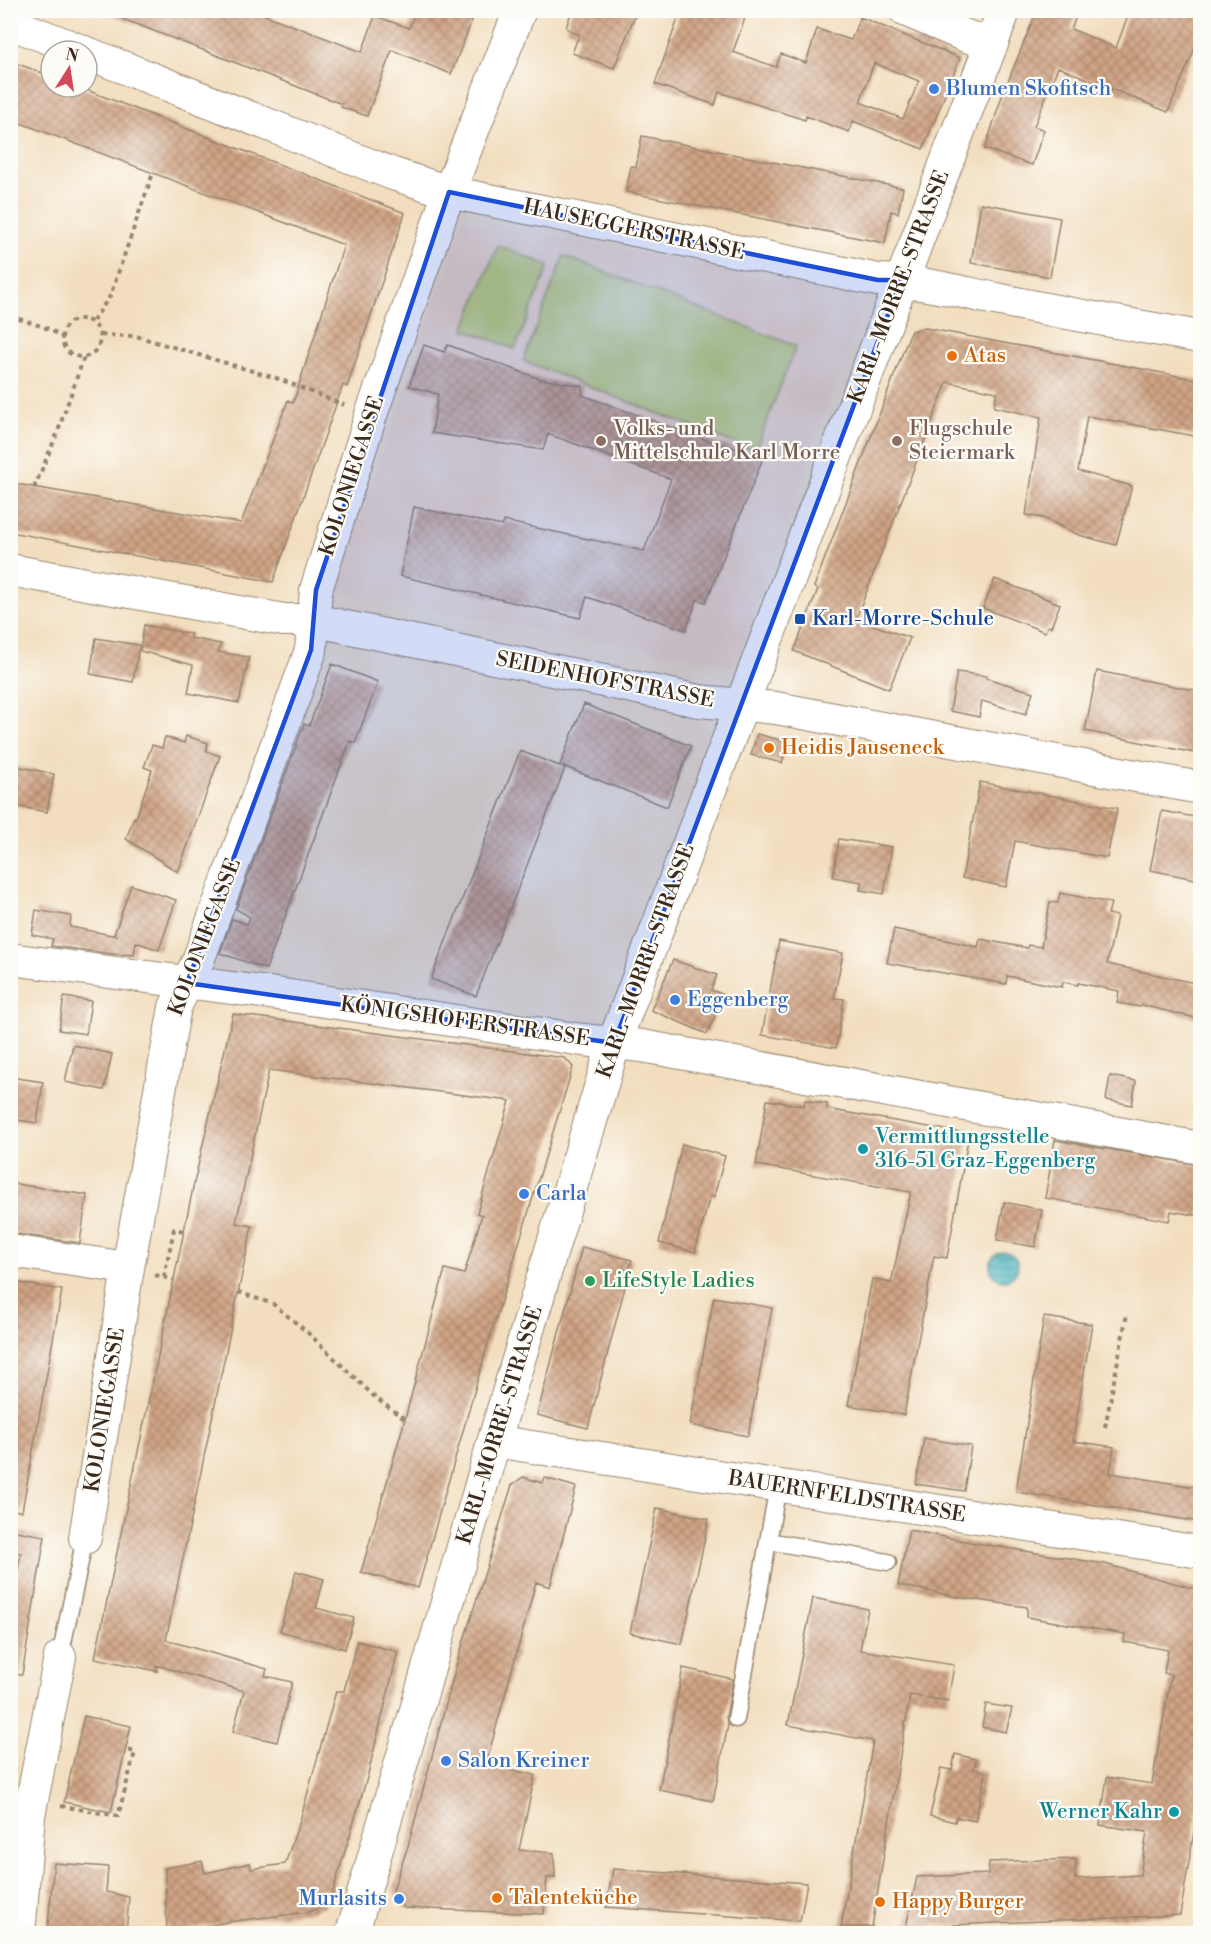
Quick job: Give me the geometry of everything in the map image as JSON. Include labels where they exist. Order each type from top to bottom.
[{"type":"main road","name":"KARL-MORRE-STRASSE","points":[[352,1934],[494,1441],[614,1043],[1004,10]]},
{"type":"street","name":"KOLONIEGASSE","points":[[85,1538],[128,1268],[175,1007],[198,962],[311,650],[316,590],[371,415],[449,192],[520,10]]},
{"type":"street","points":[[905,10],[966,36],[992,44]]},
{"type":"street","points":[[10,23],[51,39]]},
{"type":"street","name":"HAUSEGGERSTRASSE","points":[[99,58],[393,174],[449,192],[878,280],[901,280],[1200,337]]},
{"type":"street","name":"SEIDENHOFSTRASSE","points":[[10,570],[284,620],[313,620],[688,699],[776,708],[1200,788]]},
{"type":"street","name":"KÖNIGSHOFERSTRASSE","points":[[10,959],[642,1046],[1200,1148]]},
{"type":"street","points":[[10,1251],[128,1268]]},
{"type":"street","name":"BAUERNFELDSTRASSE","points":[[494,1441],[1200,1552]]},
{"type":"street","name":"KOLONIEGASSE","points":[[19,1934],[29,1816],[60,1657]]},
{"type":"lane","points":[[736,1719],[778,1486]]},
{"type":"lane","name":"KOLONIEGASSE","points":[[60,1657],[85,1538]]},
{"type":"lane","points":[[768,1541],[888,1562]]},
{"type":"path","points":[[93,321],[110,296],[153,173]]},
{"type":"path","points":[[10,316],[44,327],[62,336]]},
{"type":"path","points":[[82,318],[93,321],[101,335],[97,349],[84,357],[70,353],[65,348],[62,336],[71,321],[82,318]]},
{"type":"path","points":[[101,335],[136,336],[279,379],[353,408]]},
{"type":"path","points":[[34,488],[57,434],[84,357]]},
{"type":"path","points":[[164,1277],[174,1229],[184,1231]]},
{"type":"path","points":[[238,1292],[273,1304],[307,1332],[377,1399],[405,1419]]},
{"type":"path","points":[[1105,1427],[1127,1314]]},
{"type":"path","points":[[52,1804],[118,1816],[135,1752],[128,1750]]},
{"type":"highlighted area","points":[[449,192],[878,280],[901,280],[614,1043],[187,983],[311,650],[316,590]]},
{"type":"shaded area","name":"Volks- und Mittelschule Karl Morre","points":[[463,219],[839,291],[855,298],[859,317],[735,666],[335,593]]},
{"type":"green space","points":[[498,245],[549,266],[515,349],[464,329]]},
{"type":"green space","points":[[564,256],[796,346],[755,451],[523,361]]},
{"type":"water","points":[[1004,1252],[1014,1256],[1018,1266],[1014,1276],[1004,1280],[994,1276],[990,1266],[994,1256]]},
{"type":"building","points":[[105,10],[252,10],[362,52],[375,16],[409,28],[416,10],[476,10],[451,74],[392,50],[367,116],[341,107],[342,104],[105,12]]},
{"type":"building","points":[[572,10],[637,10],[614,68],[572,53],[579,35],[566,28]]},
{"type":"building","points":[[681,10],[733,10],[746,15],[733,52],[776,67],[781,54],[806,63],[817,29],[851,40],[860,17],[960,58],[923,149],[853,121],[849,132],[806,116],[805,120],[719,92],[715,105],[655,84]],"holes":[[[874,63],[919,81],[903,119],[860,102]]]},
{"type":"building","points":[[1037,10],[1079,10],[1071,29],[1116,48],[1130,10],[1200,10],[1200,51],[1195,48],[1168,112],[1058,67],[1034,126],[1044,130],[1032,165],[985,149],[1001,99]]},
{"type":"building","points":[[10,61],[39,72],[39,99],[99,99],[99,95],[405,213],[347,387],[343,385],[273,582],[10,532],[10,483],[241,523],[288,400],[293,403],[344,245],[10,119]]},
{"type":"building","points":[[642,136],[903,188],[898,213],[891,211],[885,243],[626,192],[631,166],[636,167]]},
{"type":"building","points":[[981,203],[1060,218],[1050,277],[971,263]]},
{"type":"building","points":[[925,328],[1200,380],[1200,437],[1087,416],[1078,471],[1132,486],[1116,545],[1079,535],[1043,518],[1026,515],[1041,417],[994,407],[997,392],[947,382],[856,619],[910,638],[889,689],[794,651],[818,589],[814,587],[911,331]]},
{"type":"building","points":[[424,345],[444,352],[448,345],[540,379],[582,386],[582,395],[723,446],[723,444],[763,458],[706,602],[697,600],[686,630],[587,597],[580,618],[400,576],[414,507],[502,526],[504,521],[644,551],[671,479],[548,434],[543,450],[432,433],[438,394],[409,386]]},
{"type":"building","points":[[995,579],[1060,604],[1051,627],[1048,626],[1045,632],[983,608]]},
{"type":"building","points":[[144,625],[191,634],[190,638],[221,644],[218,652],[249,657],[239,703],[188,693],[193,665],[140,651]]},
{"type":"building","points":[[96,638],[139,645],[133,682],[90,674]]},
{"type":"building","points":[[332,664],[378,682],[355,743],[350,741],[266,969],[220,953],[232,919],[247,924],[250,917],[236,909],[304,724],[309,726]]},
{"type":"building","points":[[1097,671],[1200,691],[1200,754],[1085,731]]},
{"type":"building","points":[[957,672],[987,676],[986,678],[1033,692],[1026,714],[982,701],[979,717],[950,711]]},
{"type":"building","points":[[584,704],[691,746],[667,807],[560,765]]},
{"type":"building","name":"Heidis Jauseneck","points":[[757,734],[788,742],[782,763],[751,755]]},
{"type":"building","points":[[186,736],[208,743],[206,751],[220,756],[178,872],[126,839],[134,817],[136,818],[152,770],[144,767],[152,745],[162,748],[165,737],[184,743]]},
{"type":"building","points":[[520,751],[565,768],[476,996],[431,979]]},
{"type":"building","points":[[16,766],[54,774],[47,812],[10,805]]},
{"type":"building","points":[[980,782],[1117,808],[1107,858],[1015,841],[1006,887],[962,878]]},
{"type":"building","points":[[1162,811],[1200,818],[1200,880],[1150,870]]},
{"type":"building","points":[[839,839],[892,847],[884,894],[860,890],[862,882],[833,877]]},
{"type":"building","points":[[131,885],[176,900],[159,950],[136,942],[134,955],[113,954],[51,946],[53,939],[32,935],[36,910],[71,916],[70,927],[117,936],[114,935]]},
{"type":"building","points":[[1060,893],[1111,903],[1108,914],[1117,916],[1107,964],[1200,984],[1200,1019],[1142,1005],[1141,1007],[1117,1003],[1119,991],[1078,983],[1078,985],[1063,982],[1062,987],[1007,976],[1006,984],[887,963],[894,929],[978,947],[980,939],[1027,948],[1028,945],[1041,947],[1050,902],[1058,903]]},
{"type":"building","points":[[779,941],[843,953],[834,998],[844,999],[836,1048],[762,1035]]},
{"type":"building","points":[[673,960],[717,975],[711,990],[724,995],[707,1034],[651,1010]]},
{"type":"building","points":[[64,997],[91,1001],[86,1034],[59,1030]]},
{"type":"building","points":[[233,1014],[565,1058],[573,1067],[487,1347],[418,1588],[361,1572],[445,1269],[464,1274],[482,1215],[477,1213],[510,1101],[269,1070],[236,1223],[252,1226],[166,1640],[267,1669],[265,1676],[292,1682],[277,1742],[233,1732],[244,1691],[156,1665],[157,1671],[95,1658],[194,1183]]},
{"type":"building","points":[[73,1045],[112,1054],[104,1090],[65,1082]]},
{"type":"building","points":[[1110,1076],[1136,1081],[1132,1105],[1106,1100]]},
{"type":"building","points":[[10,1077],[43,1082],[37,1123],[10,1119]]},
{"type":"building","points":[[767,1100],[804,1106],[805,1100],[827,1104],[827,1109],[969,1134],[947,1258],[934,1256],[904,1415],[848,1405],[872,1279],[891,1283],[911,1192],[756,1165]]},
{"type":"building","points":[[1055,1140],[1200,1165],[1200,1216],[1171,1211],[1169,1221],[1045,1198]]},
{"type":"building","points":[[682,1144],[725,1156],[714,1197],[710,1196],[695,1252],[659,1243]]},
{"type":"building","points":[[10,1183],[87,1195],[80,1243],[10,1233]]},
{"type":"building","points":[[1004,1202],[1042,1210],[1035,1247],[997,1240]]},
{"type":"building","points":[[582,1247],[632,1260],[588,1428],[537,1415]]},
{"type":"building","points":[[14,1282],[62,1290],[22,1511],[10,1510],[10,1301]]},
{"type":"building","points":[[714,1297],[772,1308],[748,1436],[690,1425]]},
{"type":"building","points":[[1044,1317],[1092,1324],[1073,1441],[1114,1447],[1110,1473],[1200,1488],[1200,1522],[1016,1492]]},
{"type":"building","points":[[924,1438],[971,1446],[964,1491],[916,1484]]},
{"type":"building","points":[[523,1477],[542,1483],[545,1478],[576,1487],[550,1587],[536,1582],[486,1764],[535,1775],[519,1850],[554,1853],[555,1877],[547,1878],[544,1914],[404,1908],[393,1890],[408,1846],[457,1663],[512,1485]]},
{"type":"building","points":[[657,1508],[709,1519],[682,1644],[630,1633]]},
{"type":"building","points":[[10,1530],[45,1536],[22,1675],[10,1674],[10,1617],[21,1553],[10,1551]]},
{"type":"building","points":[[909,1530],[1105,1564],[1200,1590],[1200,1796],[1180,1915],[906,1927],[917,1877],[988,1874],[989,1862],[1076,1859],[1075,1879],[1140,1875],[1147,1832],[1100,1825],[1107,1777],[1152,1784],[1171,1675],[1164,1673],[1168,1650],[1124,1642],[1125,1634],[1027,1617],[1027,1607],[963,1598],[898,1585]]},
{"type":"building","points":[[296,1571],[324,1579],[316,1608],[354,1618],[345,1649],[280,1631]]},
{"type":"building","points":[[813,1598],[868,1609],[860,1650],[954,1665],[948,1701],[910,1695],[872,1927],[841,1927],[873,1741],[788,1725]]},
{"type":"building","points":[[357,1641],[398,1652],[367,1778],[331,1898],[324,1906],[309,1912],[227,1922],[167,1934],[165,1868],[202,1861],[205,1873],[250,1863],[251,1869],[285,1864],[301,1817],[336,1691],[344,1691]]},
{"type":"building","points":[[683,1668],[733,1679],[726,1717],[728,1725],[713,1801],[659,1790]]},
{"type":"building","points":[[986,1704],[1012,1708],[1006,1732],[982,1727]]},
{"type":"building","points":[[84,1716],[131,1726],[111,1812],[64,1802]]},
{"type":"building","points":[[955,1754],[976,1759],[974,1769],[986,1772],[975,1821],[956,1817],[955,1822],[930,1816],[941,1768],[952,1770]]},
{"type":"building","points":[[54,1863],[108,1867],[106,1892],[129,1897],[126,1934],[47,1934]]},
{"type":"building","points":[[613,1869],[807,1883],[800,1921],[606,1907]]},
{"type":"place","name":"Blumen Skofitsch","points":[[934,89]]},
{"type":"place","name":"Atas","points":[[952,356]]},
{"type":"place","name":"Volks- und Mittelschule Karl Morre","points":[[601,441]]},
{"type":"place","name":"Flugschule Steiermark","points":[[897,441]]},
{"type":"place","name":"Karl-Morre-Schule","points":[[800,619]]},
{"type":"place","name":"Heidis Jauseneck","points":[[769,748]]},
{"type":"place","name":"Eggenberg","points":[[675,1000]]},
{"type":"place","name":"Vermittlungsstelle 316-51 Graz-Eggenberg","points":[[863,1149]]},
{"type":"place","name":"Carla","points":[[524,1194]]},
{"type":"place","name":"LifeStyle Ladies","points":[[590,1281]]},
{"type":"place","name":"Salon Kreiner","points":[[446,1761]]},
{"type":"place","name":"Werner Kahr","points":[[1174,1812]]},
{"type":"place","name":"Talenteküche","points":[[497,1898]]},
{"type":"place","name":"Murlasits","points":[[399,1899]]},
{"type":"place","name":"Happy Burger","points":[[880,1902]]}]
